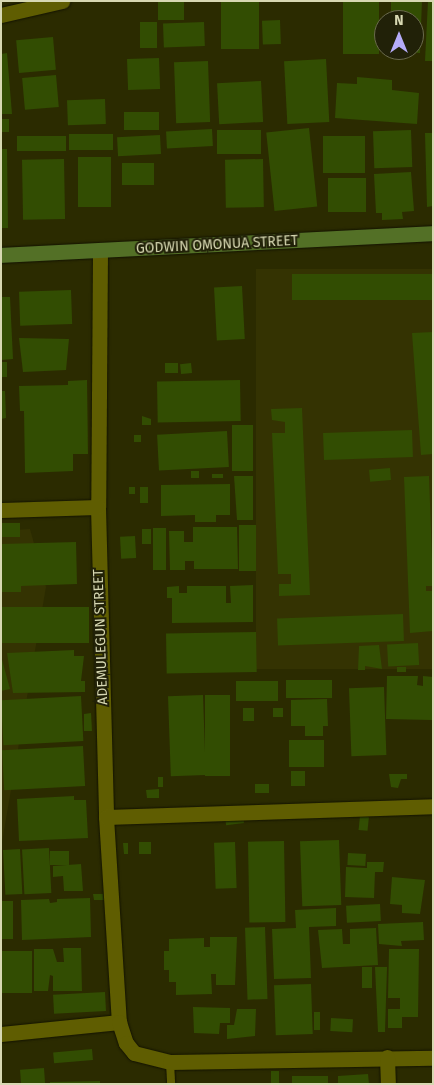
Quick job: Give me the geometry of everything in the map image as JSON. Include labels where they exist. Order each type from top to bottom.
[{"type":"street","points":[[1,15],[62,1]]},
{"type":"street","name":"GODWIN OMONUA STREET","points":[[1,255],[100,252],[433,233]]},
{"type":"street","name":"ADEMULEGUN STREET","points":[[100,252],[98,507],[106,817],[119,1022],[126,1043],[134,1053],[170,1062]]},
{"type":"street","points":[[1,510],[98,507]]},
{"type":"street","points":[[106,817],[433,806]]},
{"type":"street","points":[[1,1034],[119,1022]]},
{"type":"street","points":[[387,1058],[388,1084]]},
{"type":"street","points":[[170,1062],[433,1058]]},
{"type":"lane","points":[[170,1062],[171,1084]]},
{"type":"shaded area","points":[[256,269],[433,269],[433,669],[256,669]]},
{"type":"shaded area","points":[[30,529],[46,587],[1,848],[1,531]]},
{"type":"building","points":[[158,1],[184,1],[184,20],[158,20]]},
{"type":"building","points":[[221,1],[259,1],[259,49],[221,49]]},
{"type":"building","points":[[343,1],[379,1],[379,10],[374,10],[374,54],[343,54]]},
{"type":"building","points":[[391,1],[422,1],[422,10],[391,10]]},
{"type":"building","points":[[428,1],[433,1],[433,61],[425,61]]},
{"type":"building","points":[[280,20],[281,44],[263,45],[262,21]]},
{"type":"building","points":[[140,22],[157,22],[157,48],[140,48]]},
{"type":"building","points":[[204,22],[205,46],[164,47],[163,23]]},
{"type":"building","points":[[53,37],[56,70],[19,73],[16,40]]},
{"type":"building","points":[[7,53],[12,114],[1,114],[1,54]]},
{"type":"building","points":[[159,58],[160,89],[128,90],[127,59]]},
{"type":"building","points":[[326,59],[329,122],[287,124],[284,61]]},
{"type":"building","points":[[208,61],[210,122],[176,123],[174,62]]},
{"type":"building","points":[[56,75],[59,107],[25,110],[22,78]]},
{"type":"building","points":[[357,77],[392,80],[392,90],[419,93],[417,124],[335,118],[337,83],[357,84]]},
{"type":"building","points":[[261,81],[263,122],[219,124],[217,83]]},
{"type":"building","points":[[105,99],[106,124],[68,125],[67,100]]},
{"type":"building","points":[[124,112],[159,112],[159,130],[124,130]]},
{"type":"building","points":[[1,119],[9,119],[9,132],[1,132]]},
{"type":"building","points":[[309,128],[317,207],[274,211],[266,132]]},
{"type":"building","points":[[212,129],[213,146],[167,148],[166,131]]},
{"type":"building","points":[[217,130],[261,130],[261,154],[217,154]]},
{"type":"building","points":[[411,130],[412,167],[374,168],[373,131]]},
{"type":"building","points":[[425,133],[433,133],[433,206],[427,207]]},
{"type":"building","points":[[69,134],[113,134],[113,150],[69,150]]},
{"type":"building","points":[[160,135],[161,154],[118,156],[117,137]]},
{"type":"building","points":[[17,136],[66,136],[66,151],[17,151]]},
{"type":"building","points":[[323,136],[365,136],[365,173],[323,173]]},
{"type":"building","points":[[1,149],[7,149],[8,228],[1,228]]},
{"type":"building","points":[[78,157],[111,157],[111,207],[78,207]]},
{"type":"building","points":[[64,159],[65,219],[23,220],[22,160]]},
{"type":"building","points":[[263,159],[264,207],[226,208],[225,160]]},
{"type":"building","points":[[122,163],[154,163],[154,185],[122,185]]},
{"type":"building","points":[[411,172],[414,211],[402,212],[403,219],[382,220],[382,213],[376,213],[374,174]]},
{"type":"building","points":[[328,178],[366,178],[366,212],[328,212]]},
{"type":"building","points":[[292,274],[433,274],[433,300],[292,300]]},
{"type":"building","points":[[242,286],[245,339],[217,340],[214,287]]},
{"type":"building","points":[[71,290],[72,324],[20,326],[19,292]]},
{"type":"building","points":[[1,297],[10,297],[13,359],[1,360]]},
{"type":"building","points":[[433,332],[433,454],[421,455],[412,333]]},
{"type":"building","points":[[19,338],[69,339],[66,370],[23,372]]},
{"type":"building","points":[[1,362],[7,362],[7,377],[1,377]]},
{"type":"building","points":[[165,363],[178,363],[178,373],[165,373]]},
{"type":"building","points":[[191,363],[192,373],[181,374],[180,364]]},
{"type":"building","points":[[87,380],[88,454],[73,454],[73,471],[25,473],[24,411],[20,411],[19,386],[68,385],[68,381]]},
{"type":"building","points":[[240,380],[241,421],[158,422],[157,381]]},
{"type":"building","points":[[1,391],[5,391],[6,418],[1,419]]},
{"type":"building","points":[[302,408],[310,595],[279,596],[279,584],[291,584],[291,574],[278,574],[272,433],[285,433],[285,422],[272,420],[271,409]]},
{"type":"building","points":[[142,416],[151,419],[151,425],[142,425]]},
{"type":"building","points":[[232,425],[253,425],[253,471],[232,471]]},
{"type":"building","points":[[412,430],[413,457],[324,460],[323,433]]},
{"type":"building","points":[[227,431],[229,467],[159,471],[157,435]]},
{"type":"building","points":[[134,435],[141,435],[141,442],[134,442]]},
{"type":"building","points":[[390,468],[391,480],[370,482],[369,470]]},
{"type":"building","points":[[191,471],[199,471],[199,478],[191,478]]},
{"type":"building","points":[[212,474],[223,474],[223,478],[212,478]]},
{"type":"building","points":[[234,476],[253,476],[253,520],[237,520]]},
{"type":"building","points":[[429,476],[433,586],[426,586],[426,591],[432,591],[433,631],[410,633],[404,477]]},
{"type":"building","points":[[230,484],[230,515],[216,515],[216,522],[195,522],[195,515],[161,516],[161,485]]},
{"type":"building","points":[[129,487],[135,487],[135,494],[129,494]]},
{"type":"building","points":[[140,487],[148,487],[148,503],[140,503]]},
{"type":"building","points":[[1,523],[20,523],[20,537],[1,537]]},
{"type":"building","points":[[239,525],[256,525],[256,571],[239,571]]},
{"type":"building","points":[[193,527],[237,527],[238,569],[194,569],[194,561],[185,561],[185,570],[170,570],[169,531],[184,531],[184,542],[193,542]]},
{"type":"building","points":[[153,528],[166,528],[166,570],[153,570]]},
{"type":"building","points":[[142,529],[151,529],[151,544],[142,544]]},
{"type":"building","points":[[135,536],[136,558],[121,559],[120,537]]},
{"type":"building","points":[[76,542],[77,584],[21,586],[21,592],[1,592],[1,544]]},
{"type":"building","points":[[253,585],[253,622],[172,623],[172,598],[167,598],[167,587],[179,586],[179,593],[187,593],[187,586],[226,586],[226,603],[231,603],[230,586]]},
{"type":"building","points":[[1,607],[89,607],[89,643],[1,643]]},
{"type":"building","points":[[403,614],[404,641],[278,645],[277,618]]},
{"type":"building","points":[[256,632],[257,672],[167,674],[166,634]]},
{"type":"building","points":[[418,643],[419,665],[388,667],[387,645]]},
{"type":"building","points":[[379,645],[382,669],[365,666],[365,670],[358,670],[359,646]]},
{"type":"building","points":[[74,650],[74,656],[84,656],[81,681],[85,681],[85,692],[13,693],[7,653]]},
{"type":"building","points":[[1,656],[10,689],[1,691]]},
{"type":"building","points":[[397,667],[406,667],[406,672],[397,672]]},
{"type":"building","points":[[387,676],[418,676],[417,685],[423,686],[423,676],[433,677],[432,720],[386,719]]},
{"type":"building","points":[[286,680],[332,680],[332,698],[286,698]]},
{"type":"building","points":[[236,681],[278,681],[278,701],[236,701]]},
{"type":"building","points":[[384,687],[386,755],[351,756],[349,688]]},
{"type":"building","points":[[203,695],[206,775],[171,776],[168,696]]},
{"type":"building","points":[[205,695],[230,695],[230,776],[205,776]]},
{"type":"building","points":[[81,696],[83,741],[3,745],[1,700]]},
{"type":"building","points":[[327,699],[328,726],[323,726],[323,736],[305,736],[305,726],[291,726],[291,700]]},
{"type":"building","points":[[243,708],[254,708],[254,721],[243,721]]},
{"type":"building","points":[[273,708],[283,708],[283,717],[273,717]]},
{"type":"building","points":[[91,713],[92,731],[84,731],[84,714]]},
{"type":"building","points":[[289,740],[324,740],[324,767],[289,767]]},
{"type":"building","points":[[83,746],[85,786],[4,790],[2,750]]},
{"type":"building","points":[[291,771],[305,771],[305,786],[291,786]]},
{"type":"building","points":[[389,774],[407,774],[407,779],[401,779],[398,788],[391,787]]},
{"type":"building","points":[[158,777],[163,777],[163,787],[158,787]]},
{"type":"building","points":[[255,784],[269,784],[269,793],[255,793]]},
{"type":"building","points":[[159,789],[159,798],[147,798],[146,790]]},
{"type":"building","points":[[74,796],[74,800],[86,800],[88,838],[19,841],[17,799]]},
{"type":"building","points":[[243,815],[244,823],[226,825],[225,817]]},
{"type":"building","points":[[360,816],[369,817],[367,831],[359,830]]},
{"type":"building","points":[[339,840],[341,905],[302,906],[300,841]]},
{"type":"building","points":[[284,841],[285,922],[249,923],[248,842]]},
{"type":"building","points":[[139,842],[151,842],[151,854],[139,854]]},
{"type":"building","points":[[235,842],[237,888],[216,889],[214,843]]},
{"type":"building","points":[[123,843],[128,843],[128,854],[124,854]]},
{"type":"building","points":[[49,848],[51,893],[24,894],[22,849]]},
{"type":"building","points":[[20,849],[22,894],[5,895],[3,850]]},
{"type":"building","points":[[50,851],[69,851],[69,865],[50,865]]},
{"type":"building","points":[[348,853],[366,854],[365,866],[347,865]]},
{"type":"building","points":[[367,862],[384,862],[383,872],[375,872],[374,898],[345,897],[346,867],[367,868]]},
{"type":"building","points":[[81,864],[83,891],[64,891],[63,876],[53,877],[53,866]]},
{"type":"building","points":[[392,877],[425,880],[420,914],[402,913],[402,905],[390,904]]},
{"type":"building","points":[[93,894],[103,894],[104,900],[94,900]]},
{"type":"building","points":[[90,898],[91,937],[22,940],[21,900],[49,899],[50,903],[57,902],[57,899]]},
{"type":"building","points":[[1,901],[13,901],[13,939],[1,939]]},
{"type":"building","points":[[380,904],[381,921],[347,923],[346,906]]},
{"type":"building","points":[[336,908],[336,926],[309,927],[311,978],[274,979],[272,929],[296,928],[295,910]]},
{"type":"building","points":[[423,922],[424,940],[401,941],[402,946],[379,944],[378,924]]},
{"type":"building","points":[[265,927],[268,999],[248,1000],[245,928]]},
{"type":"building","points":[[376,928],[378,965],[322,968],[318,930],[342,929],[343,944],[350,944],[350,929]]},
{"type":"building","points":[[210,937],[237,937],[235,985],[216,985],[216,974],[211,974],[212,994],[176,995],[176,982],[169,982],[169,970],[164,970],[164,951],[169,951],[169,939],[204,938],[204,947],[210,947]]},
{"type":"building","points":[[63,948],[81,948],[82,991],[53,991],[53,976],[50,975],[48,991],[34,991],[34,949],[53,949],[57,962],[64,962]]},
{"type":"building","points":[[389,949],[419,949],[418,1017],[402,1017],[402,1028],[388,1028],[388,1009],[400,1009],[400,998],[388,998]]},
{"type":"building","points":[[2,951],[32,951],[32,993],[2,993]]},
{"type":"building","points":[[362,967],[372,967],[372,988],[362,988]]},
{"type":"building","points":[[375,967],[387,967],[385,1032],[378,1032]]},
{"type":"building","points":[[311,984],[313,1034],[276,1035],[274,985]]},
{"type":"building","points":[[105,992],[106,1011],[54,1014],[53,995]]},
{"type":"building","points":[[193,1007],[230,1008],[230,1023],[220,1023],[219,1034],[194,1033]]},
{"type":"building","points":[[237,1009],[256,1009],[255,1036],[227,1039],[227,1025],[234,1025]]},
{"type":"building","points":[[314,1012],[320,1012],[320,1030],[314,1030]]},
{"type":"building","points":[[331,1018],[353,1019],[352,1032],[330,1031]]},
{"type":"building","points":[[92,1049],[93,1060],[54,1063],[53,1052]]},
{"type":"building","points":[[44,1068],[45,1084],[21,1084],[20,1070]]},
{"type":"building","points":[[271,1071],[279,1071],[279,1083],[271,1083]]},
{"type":"building","points":[[368,1074],[369,1084],[338,1084],[338,1076]]},
{"type":"building","points":[[292,1076],[328,1076],[328,1084],[292,1084]]},
{"type":"building","points":[[100,1081],[100,1084],[50,1084],[50,1082]]}]
